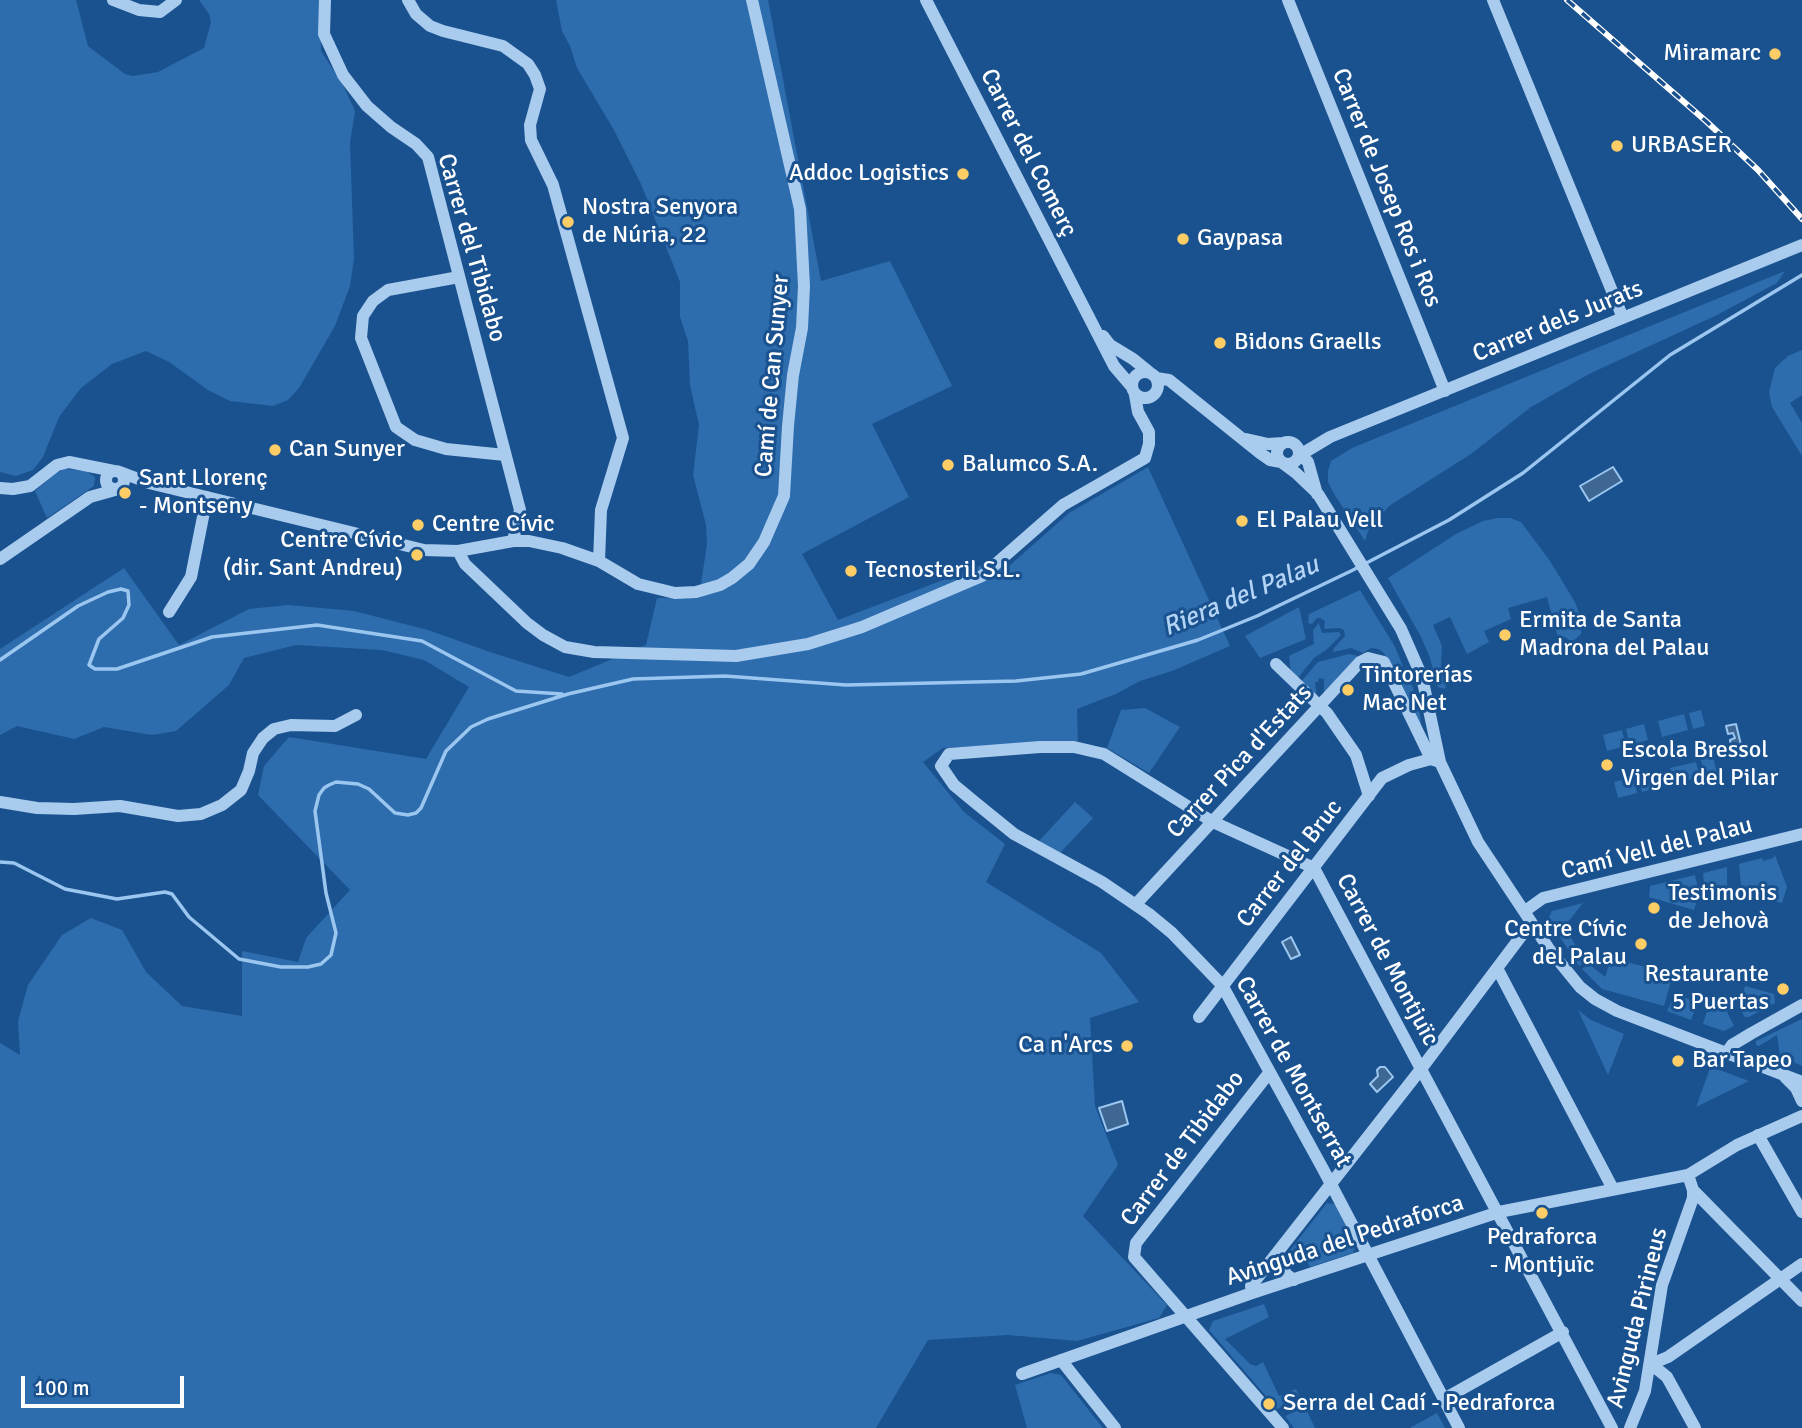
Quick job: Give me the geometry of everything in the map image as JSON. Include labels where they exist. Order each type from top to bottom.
[{"type":"street","points":[[113,0],[139,10],[160,12],[176,0]]},
{"type":"street","name":"Carrer del Tibidabo","points":[[325,0],[324,34],[343,75],[367,106],[416,144],[428,158],[520,510],[513,541]]},
{"type":"street","points":[[0,488],[30,486],[57,465],[69,462],[424,550],[458,551],[513,541],[529,541],[562,548],[599,561],[601,510],[623,438],[553,185],[531,140],[530,125],[540,89],[528,64],[503,46],[430,26],[416,14],[408,0]]},
{"type":"street","name":"Camí de Can Sunyer","points":[[599,561],[638,584],[675,593],[696,592],[720,585],[748,564],[764,542],[779,513],[787,481],[788,426],[793,375],[802,328],[804,286],[800,209],[752,0]]},
{"type":"street","name":"Carrer del Comerç","points":[[926,0],[1114,366],[1146,387]]},
{"type":"street","name":"Carrer de Josep Ros i Ros","points":[[1287,0],[1445,391]]},
{"type":"street","points":[[1493,0],[1623,318]]},
{"type":"street","name":"Carrer dels Jurats","points":[[1296,450],[1802,245]]},
{"type":"street","points":[[459,277],[388,290],[373,301],[363,316],[361,338],[396,427],[415,440],[446,449],[505,456]]},
{"type":"street","name":"Carrer del Comerç","points":[[458,551],[465,564],[542,635],[565,647],[594,653],[712,656],[755,654],[808,644],[862,627],[982,576],[1063,505],[1144,458],[1149,432],[1138,412],[1146,387],[1133,359],[1110,345],[1093,325]]},
{"type":"street","points":[[1146,387],[1183,393],[1270,460],[1288,465],[1295,462],[1296,450]]},
{"type":"street","points":[[1236,435],[1254,442],[1296,450]]},
{"type":"street","name":"Carrer dels Jurats","points":[[1296,450],[1315,446],[1330,438]]},
{"type":"street","points":[[1296,450],[1277,452],[1281,462],[1318,494]]},
{"type":"street","points":[[1296,450],[1318,494],[1401,629],[1422,677],[1436,760],[1478,842],[1531,923],[1569,973],[1595,999],[1629,1016],[1802,1082]]},
{"type":"street","points":[[89,466],[114,487],[149,483]]},
{"type":"street","points":[[0,559],[90,497],[125,480],[117,472]]},
{"type":"street","points":[[169,612],[191,577],[207,497]]},
{"type":"street","name":"Carrer Pica d'Estats","points":[[1136,904],[1360,662],[1368,658],[1384,662],[1436,760]]},
{"type":"street","points":[[1276,664],[1327,713],[1356,755],[1369,796]]},
{"type":"street","points":[[0,802],[37,808],[120,806],[178,816],[201,814],[222,805],[241,790],[253,752],[262,737],[274,729],[291,725],[335,726],[356,715]]},
{"type":"street","name":"Carrer de Montjuïc","points":[[943,761],[949,754],[965,752],[1074,747],[1104,754],[1213,822],[1314,868],[1612,1428]]},
{"type":"street","name":"Carrer del Bruc","points":[[1199,1017],[1382,778],[1409,765],[1436,760]]},
{"type":"street","name":"Carrer de Montserrat","points":[[943,761],[941,766],[954,785],[1014,834],[1102,882],[1136,904],[1172,933],[1222,985],[1460,1428]]},
{"type":"street","name":"Camí Vell del Palau","points":[[1525,911],[1539,900],[1802,834]]},
{"type":"street","points":[[1257,1291],[1251,1286],[1531,923]]},
{"type":"street","points":[[1497,968],[1613,1189]]},
{"type":"street","points":[[1727,1052],[1732,1045],[1802,1005]]},
{"type":"street","name":"Carrer de Tibidabo","points":[[1269,1073],[1136,1243],[1134,1256],[1283,1428]]},
{"type":"street","points":[[1782,1075],[1797,1088],[1801,1106],[1758,1135],[1688,1175],[1693,1190],[1802,1301]]},
{"type":"street","points":[[1758,1135],[1802,1212]]},
{"type":"street","name":"Avinguda del Pedraforca","points":[[1022,1374],[1257,1291],[1499,1212],[1688,1175]]},
{"type":"street","name":"Avinguda Pirineus","points":[[1630,1428],[1639,1411],[1651,1364],[1662,1285],[1693,1198],[1693,1190]]},
{"type":"street","points":[[1275,1256],[1287,1275],[1294,1280]]},
{"type":"street","points":[[1695,1428],[1667,1377],[1651,1364],[1668,1357],[1802,1264]]},
{"type":"street","points":[[1444,1399],[1563,1332]]},
{"type":"street","points":[[1061,1360],[1115,1428]]},
{"type":"shaded area","points":[[0,0],[76,0],[88,46],[125,74],[133,76],[158,72],[204,48],[211,22],[199,0],[320,0],[321,51],[343,85],[355,111],[350,143],[354,259],[350,286],[335,326],[299,388],[288,400],[273,406],[230,401],[208,390],[169,362],[146,351],[112,364],[81,388],[59,417],[43,457],[33,470],[16,476],[0,472]]},
{"type":"shaded area","points":[[556,0],[768,0],[821,281],[890,261],[952,386],[872,424],[909,497],[802,554],[838,620],[985,564],[1009,566],[1069,513],[1148,467],[1230,646],[1077,709],[1078,741],[943,748],[923,762],[964,812],[1005,844],[986,882],[1101,953],[1139,1002],[1090,1018],[1095,1106],[1118,1165],[1083,1216],[1167,1305],[1159,1318],[1077,1341],[1008,1335],[928,1340],[876,1428],[0,1428],[0,1043],[20,1055],[18,1021],[28,985],[62,935],[91,918],[122,930],[146,972],[182,1006],[242,1016],[242,951],[298,962],[306,938],[350,890],[258,795],[264,766],[289,737],[426,759],[469,687],[424,660],[382,650],[296,645],[244,658],[229,685],[176,731],[152,735],[104,727],[74,739],[17,726],[0,735],[0,649],[124,568],[179,645],[249,609],[288,605],[354,611],[428,630],[569,677],[646,645],[657,598],[699,597],[707,544],[706,525],[693,475],[699,425],[690,385],[688,341],[680,317],[680,282],[641,184],[614,130],[577,68],[562,31]]},
{"type":"shaded area","points":[[1785,271],[1777,283],[1715,316],[1591,373],[1531,407],[1471,454],[1389,506],[1368,531],[1365,541],[1328,482],[1331,461],[1352,448]]},
{"type":"shaded area","points":[[1802,350],[1802,395],[1790,403],[1802,423],[1802,456],[1772,407],[1769,392],[1775,368],[1788,356]]},
{"type":"shaded area","points":[[1613,467],[1622,481],[1589,501],[1580,486]]},
{"type":"shaded area","points":[[64,469],[86,471],[95,477],[94,486],[47,518],[35,491]]},
{"type":"shaded area","points":[[1498,518],[1521,522],[1550,561],[1575,602],[1581,619],[1581,634],[1572,642],[1565,637],[1558,637],[1547,597],[1508,608],[1511,619],[1484,631],[1489,642],[1467,654],[1450,617],[1433,625],[1442,646],[1441,667],[1446,687],[1438,687],[1421,637],[1388,578],[1456,534],[1483,521]]},
{"type":"shaded area","points":[[1360,590],[1394,645],[1403,666],[1394,670],[1383,652],[1378,649],[1371,648],[1363,653],[1351,648],[1333,652],[1345,636],[1344,630],[1324,629],[1325,621],[1320,618],[1312,624],[1308,623],[1309,614]]},
{"type":"shaded area","points":[[1299,607],[1306,639],[1260,658],[1245,636]]},
{"type":"shaded area","points":[[1319,623],[1322,633],[1339,632],[1341,635],[1314,658],[1297,679],[1291,673],[1289,656],[1314,644],[1313,630]]},
{"type":"shaded area","points":[[1349,654],[1358,656],[1324,692],[1324,679],[1319,678],[1318,682],[1315,682],[1317,699],[1300,683],[1318,662]]},
{"type":"shaded area","points":[[1406,667],[1419,707],[1422,729],[1396,673]]},
{"type":"shaded area","points":[[1145,708],[1180,727],[1149,773],[1107,748],[1121,710]]},
{"type":"shaded area","points":[[1701,710],[1705,726],[1693,729],[1689,713]]},
{"type":"shaded area","points":[[1684,714],[1688,730],[1662,737],[1658,721]]},
{"type":"shaded area","points":[[1644,724],[1648,740],[1630,745],[1626,729]]},
{"type":"shaded area","points":[[1736,724],[1741,745],[1731,747],[1730,740],[1735,738],[1733,733],[1728,734],[1726,726]]},
{"type":"shaded area","points":[[1622,730],[1626,746],[1607,751],[1603,735]]},
{"type":"shaded area","points":[[1713,757],[1717,773],[1705,776],[1701,760]]},
{"type":"shaded area","points":[[1696,762],[1700,777],[1674,784],[1670,768]]},
{"type":"shaded area","points":[[1656,772],[1660,787],[1642,792],[1638,776]]},
{"type":"shaded area","points":[[1634,777],[1637,793],[1618,798],[1614,782]]},
{"type":"shaded area","points":[[1075,802],[1093,818],[1060,853],[1039,841]]},
{"type":"shaded area","points":[[1775,855],[1787,887],[1782,903],[1748,895],[1741,886],[1739,864],[1762,858],[1763,861]]},
{"type":"shaded area","points":[[1727,867],[1727,889],[1704,882],[1703,873]]},
{"type":"shaded area","points":[[1695,875],[1699,894],[1694,910],[1649,897],[1650,886]]},
{"type":"shaded area","points":[[1583,903],[1565,929],[1586,961],[1579,966],[1548,919],[1552,911]]},
{"type":"shaded area","points":[[1291,937],[1300,955],[1291,959],[1282,942]]},
{"type":"shaded area","points":[[1611,958],[1673,974],[1664,1006],[1602,989],[1582,969],[1589,964],[1605,977]]},
{"type":"shaded area","points":[[1745,986],[1774,994],[1775,1003],[1745,1017],[1739,1008]]},
{"type":"shaded area","points":[[1675,995],[1689,999],[1696,1007],[1691,1020],[1667,1011]]},
{"type":"shaded area","points":[[1716,1007],[1726,1010],[1734,1026],[1724,1031],[1703,1024],[1707,1011]]},
{"type":"shaded area","points":[[1578,1010],[1591,1020],[1624,1034],[1608,1075]]},
{"type":"shaded area","points":[[1802,1019],[1802,1066],[1780,1056],[1777,1035],[1759,1046],[1756,1045],[1756,1041]]},
{"type":"shaded area","points":[[1709,1066],[1749,1081],[1696,1107],[1709,1071]]},
{"type":"shaded area","points":[[1385,1067],[1393,1077],[1377,1092],[1370,1084],[1378,1076],[1377,1070]]},
{"type":"shaded area","points":[[1122,1101],[1128,1124],[1107,1131],[1099,1108]]},
{"type":"shaded area","points":[[1327,1203],[1335,1204],[1356,1244],[1353,1253],[1310,1267],[1303,1255],[1291,1259],[1287,1254]]},
{"type":"shaded area","points":[[1264,1304],[1269,1317],[1225,1339],[1250,1364],[1256,1366],[1263,1362],[1279,1396],[1296,1389],[1300,1398],[1277,1409],[1209,1330],[1213,1321]]},
{"type":"shaded area","points":[[1051,1373],[1061,1375],[1103,1428],[1027,1428],[1015,1385]]},
{"type":"shaded area","points":[[1305,1407],[1315,1428],[1294,1428],[1285,1416]]},
{"type":"shaded area","points":[[1437,1413],[1445,1428],[1410,1428]]},
{"type":"waterway","name":"Riera del Palau","points":[[0,862],[14,863],[65,889],[117,899],[165,892],[172,894],[189,917],[239,959],[281,967],[321,964],[331,955],[336,933],[326,893],[315,811],[319,795],[329,785],[336,782],[358,784],[369,789],[395,813],[416,813],[421,808],[446,751],[471,727],[568,694],[633,679],[725,676],[846,685],[1016,681],[1081,674],[1198,640],[1257,616],[1449,520],[1523,473],[1670,355],[1802,275]]},
{"type":"waterway","points":[[0,660],[78,606],[121,589],[128,591],[129,605],[123,618],[99,639],[89,665],[95,669],[117,669],[212,637],[317,625],[422,641],[516,691],[562,694]]},
{"type":"railway","points":[[1567,0],[1707,122],[1758,170],[1802,219]]},
{"type":"place","name":"Miramarc","points":[[1775,54]]},
{"type":"place","name":"URBASER","points":[[1617,146]]},
{"type":"place","name":"Addoc Logistics","points":[[963,174]]},
{"type":"place","name":"Nostra Senyora de Núria, 22","points":[[568,222]]},
{"type":"place","name":"Gaypasa","points":[[1183,239]]},
{"type":"place","name":"Bidons Graells","points":[[1220,343]]},
{"type":"place","name":"Can Sunyer","points":[[275,450]]},
{"type":"place","name":"Balumco S.A.","points":[[948,465]]},
{"type":"place","name":"Sant Llorenç - Montseny","points":[[125,493]]},
{"type":"place","name":"El Palau Vell","points":[[1242,521]]},
{"type":"place","name":"Centre Cívic","points":[[418,525]]},
{"type":"place","name":"Centre Cívic (dir. Sant Andreu)","points":[[417,555]]},
{"type":"place","name":"Tecnosteril S.L.","points":[[851,571]]},
{"type":"place","name":"Ermita de Santa Madrona del Palau","points":[[1505,635]]},
{"type":"place","name":"Tintorerías Mac Net","points":[[1348,690]]},
{"type":"place","name":"Escola Bressol Virgen del Pilar","points":[[1607,765]]},
{"type":"place","name":"Testimonis de Jehovà","points":[[1654,908]]},
{"type":"place","name":"Centre Cívic del Palau","points":[[1641,944]]},
{"type":"place","name":"Restaurante 5 Puertas","points":[[1783,989]]},
{"type":"place","name":"Ca n'Arcs","points":[[1127,1046]]},
{"type":"place","name":"Bar Tapeo","points":[[1678,1061]]},
{"type":"place","name":"Pedraforca - Montjuïc","points":[[1542,1213]]},
{"type":"place","name":"Serra del Cadí - Pedraforca","points":[[1269,1404]]}]
